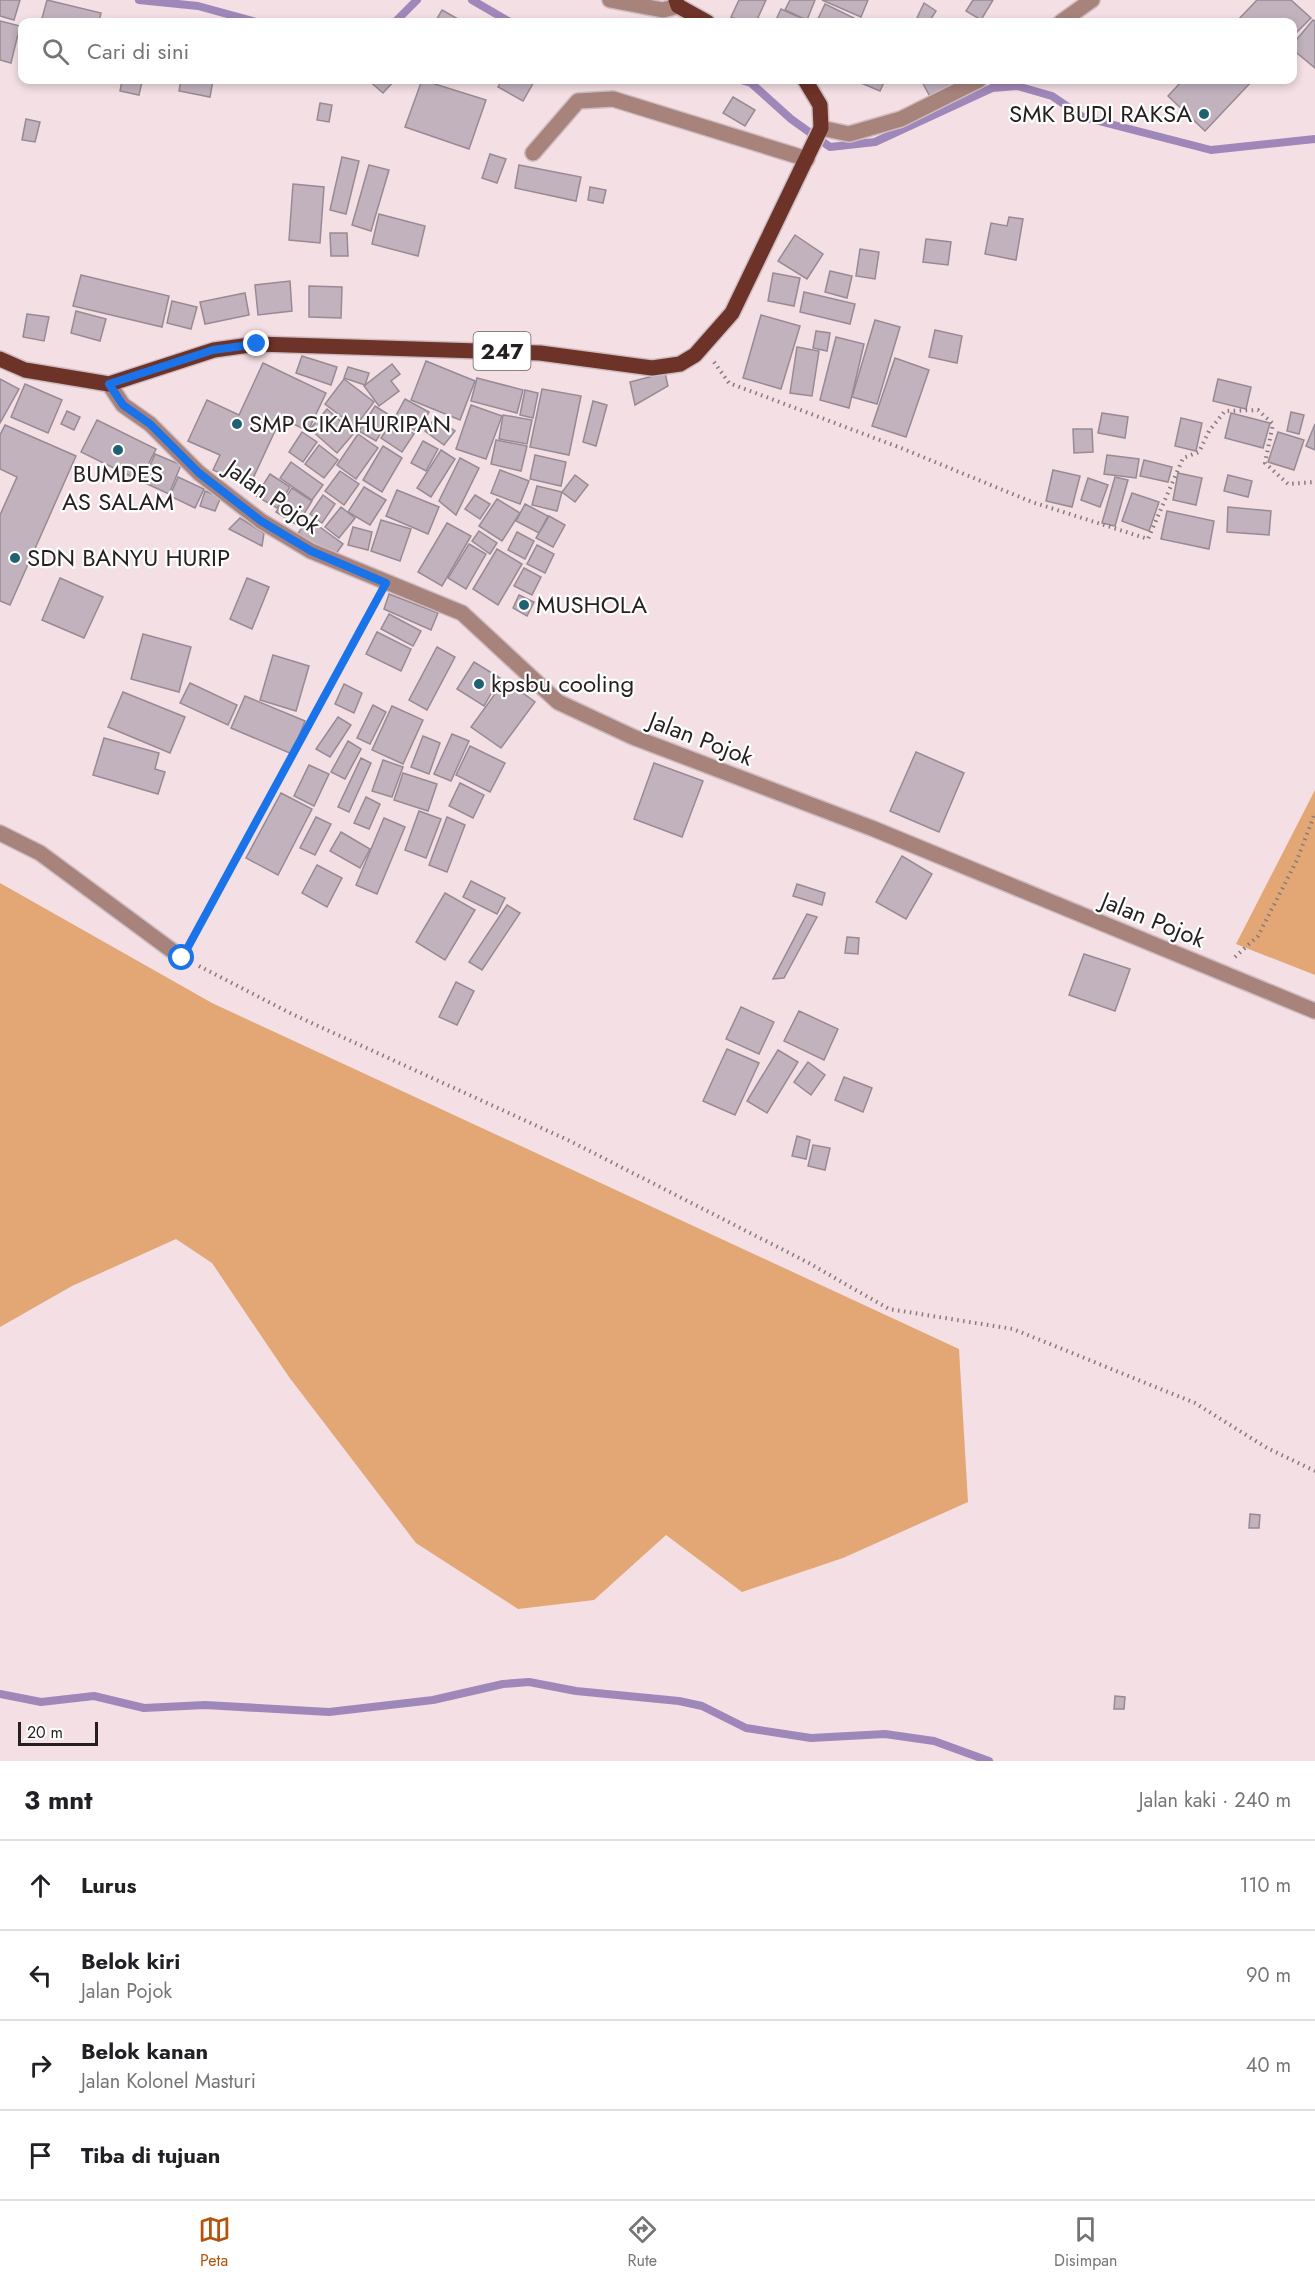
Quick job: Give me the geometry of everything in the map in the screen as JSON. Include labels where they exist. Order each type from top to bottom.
[{"type":"main road","points":[[677,3],[701,18]]},
{"type":"main road","points":[[807,84],[820,105],[821,128]]},
{"type":"main road","name":"247","points":[[0,358],[25,370],[109,384],[213,350],[257,344],[540,353],[652,368],[680,364],[695,355],[732,313],[821,128]]},
{"type":"street","points":[[610,0],[663,10],[677,3]]},
{"type":"street","points":[[1067,18],[1092,0]]},
{"type":"street","points":[[821,128],[849,134],[901,119],[971,84]]},
{"type":"street","points":[[533,153],[578,101],[614,99],[807,159]]},
{"type":"street","name":"Jalan Pojok","points":[[109,384],[123,405],[150,424],[199,473],[261,521],[311,551],[462,613],[491,637],[540,689],[558,702],[595,720],[873,829],[1315,1011]]},
{"type":"street","points":[[0,833],[40,853],[182,958]]},
{"type":"path","points":[[695,355],[712,358],[729,383],[902,448],[1032,502],[1148,539],[1183,458],[1199,452],[1209,431],[1225,411],[1258,410],[1273,424],[1265,463],[1287,484],[1315,482]]},
{"type":"path","points":[[386,583],[182,958],[292,1014],[570,1141],[807,1262],[890,1309],[1012,1329],[1195,1403],[1267,1448],[1315,1471]]},
{"type":"path","points":[[1219,971],[1258,936],[1297,860],[1315,813]]},
{"type":"shaded area","points":[[1315,790],[1315,975],[1236,944]]},
{"type":"shaded area","points":[[0,883],[212,1003],[959,1349],[968,1502],[843,1558],[742,1592],[666,1535],[594,1600],[518,1609],[416,1543],[289,1377],[212,1263],[176,1239],[72,1286],[0,1327]]},
{"type":"building","points":[[0,0],[20,0],[14,20],[0,16]]},
{"type":"building","points":[[47,0],[101,13],[100,18],[42,18]]},
{"type":"building","points":[[739,0],[766,0],[758,18],[731,17]]},
{"type":"building","points":[[790,0],[815,0],[808,18],[785,10]]},
{"type":"building","points":[[822,0],[868,0],[861,17]]},
{"type":"building","points":[[973,0],[993,0],[982,18],[966,11]]},
{"type":"building","points":[[1257,0],[1291,0],[1311,18],[1297,32],[1297,18],[1240,18]]},
{"type":"building","points":[[924,3],[936,11],[932,18],[917,18]]},
{"type":"building","points":[[825,4],[854,18],[818,18]]},
{"type":"building","points":[[781,9],[801,18],[777,18]]},
{"type":"building","points":[[442,10],[456,18],[437,18]]},
{"type":"building","points":[[1313,20],[1315,21],[1315,68],[1297,53],[1297,39]]},
{"type":"building","points":[[0,21],[18,26],[18,34],[11,63],[0,60]]},
{"type":"building","points":[[121,84],[142,84],[139,95],[120,91]]},
{"type":"building","points":[[180,84],[212,84],[210,97],[179,91]]},
{"type":"building","points":[[373,84],[391,84],[383,93]]},
{"type":"building","points":[[421,84],[435,84],[486,100],[469,149],[405,127]]},
{"type":"building","points":[[500,84],[533,84],[523,101],[498,87]]},
{"type":"building","points":[[863,84],[883,84],[880,91]]},
{"type":"building","points":[[923,84],[958,84],[959,86],[932,100]]},
{"type":"building","name":"SMK BUDI RAKSA","points":[[1179,84],[1249,84],[1205,131],[1168,96]]},
{"type":"building","points":[[733,97],[755,110],[745,126],[723,113]]},
{"type":"building","points":[[320,103],[332,105],[329,122],[317,120]]},
{"type":"building","points":[[26,119],[40,122],[35,142],[22,140]]},
{"type":"building","points":[[490,154],[506,159],[497,183],[482,178]]},
{"type":"building","points":[[342,157],[359,161],[346,214],[330,210]]},
{"type":"building","points":[[369,165],[389,170],[371,231],[352,225]]},
{"type":"building","points":[[519,165],[581,177],[576,201],[515,188]]},
{"type":"building","points":[[293,184],[324,187],[320,243],[289,240]]},
{"type":"building","points":[[590,187],[606,190],[603,203],[588,200]]},
{"type":"building","points":[[379,214],[425,226],[418,256],[372,244]]},
{"type":"building","points":[[1009,217],[1023,219],[1016,260],[985,254],[991,223],[1007,226]]},
{"type":"building","points":[[330,233],[347,233],[348,256],[331,256]]},
{"type":"building","points":[[795,235],[823,254],[807,279],[778,261]]},
{"type":"building","points":[[926,239],[951,242],[948,265],[923,262]]},
{"type":"building","points":[[860,249],[879,252],[875,279],[856,276]]},
{"type":"building","points":[[830,271],[852,276],[847,298],[825,292]]},
{"type":"building","points":[[773,273],[800,278],[794,306],[768,301]]},
{"type":"building","points":[[81,275],[169,296],[162,327],[73,306]]},
{"type":"building","points":[[290,281],[292,311],[258,315],[255,285]]},
{"type":"building","points":[[309,286],[342,287],[341,318],[309,317]]},
{"type":"building","points":[[804,292],[855,304],[850,324],[800,312]]},
{"type":"building","points":[[245,293],[249,315],[205,324],[200,302]]},
{"type":"building","points":[[172,301],[197,307],[191,329],[167,323]]},
{"type":"building","points":[[76,311],[106,319],[100,341],[71,333]]},
{"type":"building","points":[[27,314],[49,317],[44,341],[23,337]]},
{"type":"building","points":[[761,315],[800,326],[781,389],[743,378]]},
{"type":"building","points":[[875,320],[900,327],[877,404],[852,397]]},
{"type":"building","points":[[935,330],[962,336],[957,363],[929,357]]},
{"type":"building","points":[[816,331],[830,333],[827,351],[813,348]]},
{"type":"building","points":[[836,337],[864,344],[849,408],[820,400]]},
{"type":"building","points":[[797,347],[819,351],[812,396],[790,393]]},
{"type":"building","points":[[302,356],[337,367],[331,385],[296,373]]},
{"type":"building","points":[[895,358],[929,370],[906,437],[872,426]]},
{"type":"building","points":[[426,361],[475,381],[460,420],[411,400]]},
{"type":"building","name":"SMP CIKAHURIPAN","points":[[263,363],[326,393],[308,431],[281,418],[249,487],[213,470],[220,455],[188,441],[207,400],[239,415]]},
{"type":"building","points":[[392,364],[400,374],[391,381],[399,391],[379,406],[364,386]]},
{"type":"building","points":[[348,367],[369,373],[365,385],[344,378]]},
{"type":"building","points":[[665,373],[668,386],[635,405],[630,382]]},
{"type":"building","points":[[477,378],[523,390],[517,413],[471,401]]},
{"type":"building","points":[[0,379],[19,389],[0,423]]},
{"type":"building","points":[[344,379],[374,402],[355,427],[325,404]]},
{"type":"building","points":[[1218,379],[1251,387],[1246,409],[1213,401]]},
{"type":"building","points":[[25,384],[62,400],[48,433],[11,417]]},
{"type":"building","points":[[542,389],[581,396],[569,455],[530,447]]},
{"type":"building","points":[[525,390],[538,393],[533,418],[520,415]]},
{"type":"building","points":[[405,399],[429,412],[418,432],[394,419]]},
{"type":"building","points":[[593,401],[607,405],[596,446],[583,442]]},
{"type":"building","points":[[471,405],[502,416],[486,459],[456,449]]},
{"type":"building","points":[[375,406],[391,416],[376,441],[359,431]]},
{"type":"building","points":[[327,409],[354,433],[337,453],[310,429]]},
{"type":"building","points":[[67,411],[80,417],[74,430],[61,424]]},
{"type":"building","points":[[1291,412],[1304,415],[1299,434],[1287,431]]},
{"type":"building","points":[[1102,413],[1128,417],[1125,438],[1098,433]]},
{"type":"building","points":[[1231,413],[1270,423],[1263,448],[1225,438]]},
{"type":"building","points":[[503,415],[532,420],[527,444],[499,439]]},
{"type":"building","points":[[436,417],[455,431],[444,445],[425,431]]},
{"type":"building","points":[[1181,418],[1202,423],[1196,451],[1175,446]]},
{"type":"building","name":"BUMDES AS SALAM","points":[[97,420],[156,449],[140,481],[81,452]]},
{"type":"building","points":[[393,420],[414,434],[402,452],[381,438]]},
{"type":"building","points":[[1315,424],[1315,450],[1306,446]]},
{"type":"building","name":"SDN BANYU HURIP","points":[[5,425],[76,456],[10,605],[0,601],[0,515],[17,477],[0,469],[0,435]]},
{"type":"building","points":[[1073,429],[1092,429],[1093,452],[1074,453]]},
{"type":"building","points":[[302,432],[317,442],[303,462],[289,452]]},
{"type":"building","points":[[1278,432],[1304,440],[1294,470],[1268,462]]},
{"type":"building","points":[[358,434],[378,448],[356,479],[337,465]]},
{"type":"building","points":[[496,440],[527,446],[521,471],[491,464]]},
{"type":"building","points":[[423,441],[438,449],[426,471],[411,463]]},
{"type":"building","points":[[319,445],[338,460],[324,478],[305,464]]},
{"type":"building","points":[[383,446],[402,458],[382,492],[363,480]]},
{"type":"building","points":[[441,450],[455,459],[431,497],[417,488]]},
{"type":"building","points":[[155,454],[181,465],[169,494],[143,482]]},
{"type":"building","points":[[535,455],[566,462],[561,486],[530,479]]},
{"type":"building","points":[[1107,455],[1139,459],[1136,478],[1104,474]]},
{"type":"building","points":[[460,458],[479,468],[456,515],[439,501]]},
{"type":"building","points":[[1144,460],[1172,467],[1168,482],[1140,476]]},
{"type":"building","points":[[291,462],[323,485],[312,500],[280,478]]},
{"type":"building","points":[[500,470],[529,481],[520,504],[491,493]]},
{"type":"building","points":[[1053,470],[1080,476],[1072,507],[1046,501]]},
{"type":"building","points":[[340,471],[359,484],[344,505],[325,491]]},
{"type":"building","points":[[1178,473],[1202,478],[1196,505],[1173,500]]},
{"type":"building","points":[[270,474],[290,487],[277,508],[256,496]]},
{"type":"building","points":[[575,475],[588,485],[575,502],[562,492]]},
{"type":"building","points":[[1228,475],[1252,481],[1248,497],[1224,491]]},
{"type":"building","points":[[178,477],[204,489],[195,508],[170,496]]},
{"type":"building","points":[[1115,477],[1128,480],[1115,526],[1102,523]]},
{"type":"building","points":[[1088,478],[1108,485],[1100,507],[1081,500]]},
{"type":"building","points":[[537,486],[562,492],[557,511],[532,505]]},
{"type":"building","points":[[364,487],[386,500],[370,525],[348,512]]},
{"type":"building","points":[[292,488],[312,501],[297,525],[276,512]]},
{"type":"building","points":[[397,490],[439,507],[428,534],[386,516]]},
{"type":"building","points":[[205,491],[221,497],[215,511],[200,506]]},
{"type":"building","points":[[1132,493],[1159,502],[1149,531],[1122,521]]},
{"type":"building","points":[[323,495],[335,504],[322,523],[310,514]]},
{"type":"building","points":[[475,495],[490,504],[480,519],[465,509]]},
{"type":"building","points":[[497,499],[520,513],[502,541],[479,526]]},
{"type":"building","points":[[525,504],[548,516],[539,533],[516,521]]},
{"type":"building","points":[[341,507],[355,518],[339,538],[325,527]]},
{"type":"building","points":[[1228,507],[1271,511],[1269,535],[1227,532]]},
{"type":"building","points":[[1167,511],[1214,521],[1209,549],[1161,539]]},
{"type":"building","points":[[549,516],[565,525],[553,547],[536,538]]},
{"type":"building","points":[[240,518],[264,533],[262,546],[229,529]]},
{"type":"building","points":[[309,519],[343,544],[333,558],[298,533]]},
{"type":"building","points":[[381,520],[411,529],[400,561],[371,551]]},
{"type":"building","points":[[447,523],[471,536],[442,586],[418,572]]},
{"type":"building","points":[[353,527],[372,532],[368,550],[348,545]]},
{"type":"building","points":[[479,531],[497,543],[490,554],[472,541]]},
{"type":"building","points":[[517,532],[534,541],[525,559],[508,550]]},
{"type":"building","points":[[469,544],[486,554],[466,589],[448,578]]},
{"type":"building","points":[[537,545],[554,554],[545,573],[527,564]]},
{"type":"building","points":[[497,549],[522,564],[498,605],[473,589]]},
{"type":"building","points":[[524,568],[541,577],[532,595],[514,586]]},
{"type":"building","points":[[60,578],[103,597],[84,638],[42,620]]},
{"type":"building","points":[[247,578],[269,587],[252,629],[230,619]]},
{"type":"building","points":[[389,594],[438,613],[431,630],[384,609]]},
{"type":"building","name":"MUSHOLA","points":[[519,595],[534,602],[527,616],[513,608]]},
{"type":"building","points":[[389,614],[421,631],[413,646],[381,629]]},
{"type":"building","points":[[377,632],[411,649],[401,671],[366,654]]},
{"type":"building","points":[[143,634],[191,647],[179,692],[131,679]]},
{"type":"building","points":[[437,647],[455,657],[427,710],[409,700]]},
{"type":"building","points":[[273,655],[309,666],[296,711],[260,700]]},
{"type":"building","name":"kpsbu cooling","points":[[474,662],[500,678],[484,706],[457,689]]},
{"type":"building","points":[[505,680],[535,702],[501,748],[471,727]]},
{"type":"building","points":[[190,683],[237,705],[228,725],[180,703]]},
{"type":"building","points":[[344,684],[362,693],[354,713],[335,704]]},
{"type":"building","points":[[123,692],[185,717],[170,753],[108,727]]},
{"type":"building","points":[[245,696],[305,721],[292,754],[231,728]]},
{"type":"building","points":[[373,705],[386,712],[370,744],[357,738]]},
{"type":"building","points":[[392,706],[423,720],[403,764],[372,750]]},
{"type":"building","points":[[338,717],[351,725],[330,757],[316,749]]},
{"type":"building","points":[[452,734],[469,741],[451,781],[434,774]]},
{"type":"building","points":[[423,736],[440,743],[429,774],[411,767]]},
{"type":"building","points":[[104,738],[159,753],[155,769],[165,772],[158,794],[93,775]]},
{"type":"building","points":[[348,741],[361,749],[345,779],[331,772]]},
{"type":"building","points":[[470,746],[505,763],[490,792],[456,775]]},
{"type":"building","points":[[916,752],[964,773],[939,832],[890,811]]},
{"type":"building","points":[[361,758],[371,763],[349,812],[338,807]]},
{"type":"building","points":[[383,760],[403,767],[392,797],[372,791]]},
{"type":"building","points":[[654,763],[703,781],[682,837],[634,819]]},
{"type":"building","points":[[309,765],[329,774],[314,806],[294,796]]},
{"type":"building","points":[[403,773],[437,784],[428,811],[394,800]]},
{"type":"building","points":[[460,783],[484,795],[473,818],[449,806]]},
{"type":"building","points":[[281,793],[312,809],[278,875],[246,858]]},
{"type":"building","points":[[366,797],[380,804],[369,829],[354,823]]},
{"type":"building","points":[[419,811],[441,819],[426,858],[405,850]]},
{"type":"building","points":[[316,817],[331,824],[315,855],[300,848]]},
{"type":"building","points":[[447,817],[465,825],[447,872],[429,865]]},
{"type":"building","points":[[384,818],[405,827],[377,894],[356,885]]},
{"type":"building","points":[[341,832],[370,849],[360,868],[330,851]]},
{"type":"building","points":[[902,856],[932,874],[906,919],[876,902]]},
{"type":"building","points":[[317,865],[342,878],[327,907],[302,893]]},
{"type":"building","points":[[471,881],[505,898],[497,914],[463,897]]},
{"type":"building","points":[[797,884],[825,893],[822,905],[793,896]]},
{"type":"building","points":[[445,893],[475,910],[445,960],[416,942]]},
{"type":"building","points":[[507,905],[520,913],[482,970],[469,962]]},
{"type":"building","points":[[807,914],[817,917],[784,978],[773,979]]},
{"type":"building","points":[[847,937],[859,938],[858,954],[845,953]]},
{"type":"building","points":[[1084,954],[1130,969],[1115,1011],[1069,995]]},
{"type":"building","points":[[456,982],[474,991],[457,1025],[439,1017]]},
{"type":"building","points":[[741,1007],[774,1022],[759,1054],[726,1039]]},
{"type":"building","points":[[799,1011],[838,1029],[824,1060],[784,1041]]},
{"type":"building","points":[[727,1049],[759,1063],[735,1115],[703,1101]]},
{"type":"building","points":[[778,1050],[798,1062],[767,1113],[747,1101]]},
{"type":"building","points":[[808,1062],[825,1075],[811,1095],[794,1082]]},
{"type":"building","points":[[844,1077],[872,1088],[863,1112],[835,1100]]},
{"type":"building","points":[[797,1136],[810,1140],[806,1159],[792,1156]]},
{"type":"building","points":[[813,1145],[830,1148],[825,1170],[808,1166]]},
{"type":"building","points":[[1250,1514],[1260,1515],[1259,1528],[1249,1528]]},
{"type":"building","points":[[1115,1696],[1125,1697],[1124,1709],[1114,1709]]},
{"type":"waterway","points":[[139,0],[198,6],[242,18]]},
{"type":"waterway","points":[[399,18],[417,0]]},
{"type":"waterway","points":[[472,0],[503,18]]},
{"type":"waterway","points":[[752,84],[791,119],[830,147],[875,142],[992,88],[1017,86],[1052,96],[1083,117],[1211,150],[1315,139]]},
{"type":"waterway","points":[[0,1694],[41,1702],[94,1696],[144,1708],[205,1705],[329,1712],[433,1700],[503,1684],[529,1682],[576,1691],[679,1701],[702,1706],[746,1728],[811,1738],[885,1734],[934,1741],[989,1761]]},
{"type":"place","name":"SMK BUDI RAKSA","points":[[1204,114]]},
{"type":"place","name":"SMP CIKAHURIPAN","points":[[237,424]]},
{"type":"place","name":"BUMDES AS SALAM","points":[[118,450]]},
{"type":"place","name":"SDN BANYU HURIP","points":[[15,558]]},
{"type":"place","name":"MUSHOLA","points":[[524,605]]},
{"type":"place","name":"kpsbu cooling","points":[[479,684]]},
{"type":"route","points":[[182,958],[386,583],[311,551],[261,521],[199,473],[175,446],[123,405],[109,384],[213,350],[257,344]]}]
